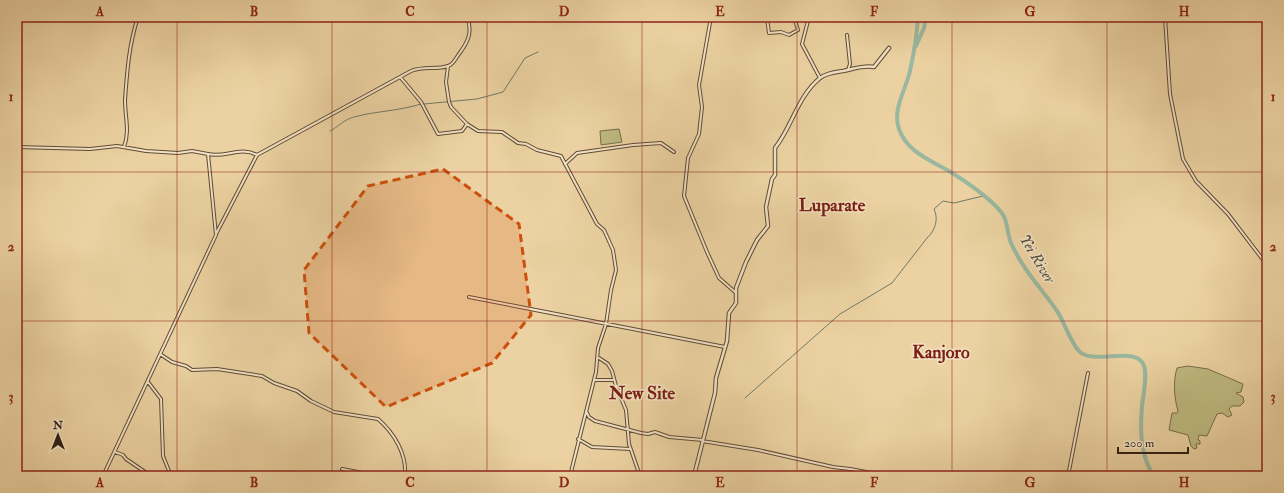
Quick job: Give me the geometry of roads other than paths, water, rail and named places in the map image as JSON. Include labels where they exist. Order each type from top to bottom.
[{"type":"street","points":[[124,147],[128,131],[125,100],[129,51],[138,17]]},
{"type":"street","points":[[103,476],[216,235],[257,155],[419,68],[448,66],[454,62],[468,39],[470,28],[467,17]]},
{"type":"street","points":[[712,17],[699,85],[702,107],[699,134],[688,158],[684,196],[719,278],[735,292]]},
{"type":"street","points":[[767,18],[768,33],[781,32],[789,35],[798,30],[794,17],[799,17]]},
{"type":"street","points":[[809,17],[802,44],[820,78]]},
{"type":"street","points":[[1165,17],[1170,94],[1183,159],[1196,181],[1228,214],[1267,265]]},
{"type":"street","points":[[847,35],[850,64],[848,70]]},
{"type":"street","points":[[694,476],[714,393],[716,378],[725,347],[729,313],[736,303],[735,292],[738,279],[757,240],[768,226],[766,209],[772,179],[775,175],[775,148],[783,139],[802,99],[820,78],[867,66],[874,67],[889,48]]},
{"type":"street","points":[[448,66],[446,82],[451,107],[468,124],[478,131],[502,132],[518,143],[526,144],[537,150],[561,156],[597,224],[604,230],[613,250],[616,270],[611,290],[606,324],[598,348],[599,358],[570,476]]},
{"type":"street","points":[[401,78],[421,102],[438,134],[462,131],[468,124]]},
{"type":"street","points":[[565,164],[577,153],[633,144],[660,143],[674,152]]},
{"type":"street","points":[[17,147],[90,149],[124,147],[178,153],[192,151],[218,155],[247,151],[257,155]]},
{"type":"street","points":[[208,154],[216,235]]},
{"type":"street","points":[[469,297],[725,347]]},
{"type":"street","points":[[160,354],[172,362],[186,366],[192,370],[217,369],[262,376],[274,383],[297,391],[311,401],[334,412],[378,419],[397,440],[404,460],[405,476]]},
{"type":"street","points":[[599,358],[610,367],[626,410],[630,449],[640,476]]},
{"type":"street","points":[[1068,476],[1088,373]]},
{"type":"street","points":[[594,380],[614,380]]},
{"type":"street","points":[[148,382],[161,399],[163,456],[171,476]]},
{"type":"street","points":[[586,411],[589,417],[595,421],[629,428],[646,434],[655,432],[676,439],[702,441],[758,450],[833,467],[888,476]]},
{"type":"street","points":[[578,439],[592,447],[630,449]]},
{"type":"street","points":[[115,452],[151,476]]},
{"type":"street","points":[[342,469],[379,476]]},
{"type":"waterway","name":"Yei River","points":[[918,17],[916,37],[908,78],[900,100],[897,114],[897,122],[903,137],[913,149],[969,184],[984,195],[1001,212],[1005,219],[1011,243],[1015,252],[1058,313],[1072,341],[1079,351],[1085,355],[1093,357],[1129,356],[1137,358],[1142,362],[1145,371],[1145,383],[1141,415],[1141,433],[1146,460],[1154,476]]},
{"type":"waterway","points":[[916,46],[924,28],[926,17]]},
{"type":"waterway","points":[[424,104],[477,99],[503,92],[525,58],[538,52]]},
{"type":"waterway","points":[[330,131],[348,119],[354,117],[421,104]]},
{"type":"waterway","points":[[745,398],[840,314],[892,283],[932,232],[936,221],[934,209],[943,201],[954,203],[983,196]]},
{"type":"district","name":"Luparate","points":[[832,205]]},
{"type":"district","name":"Kanjoro","points":[[941,352]]},
{"type":"district","name":"New Site","points":[[642,393]]}]
